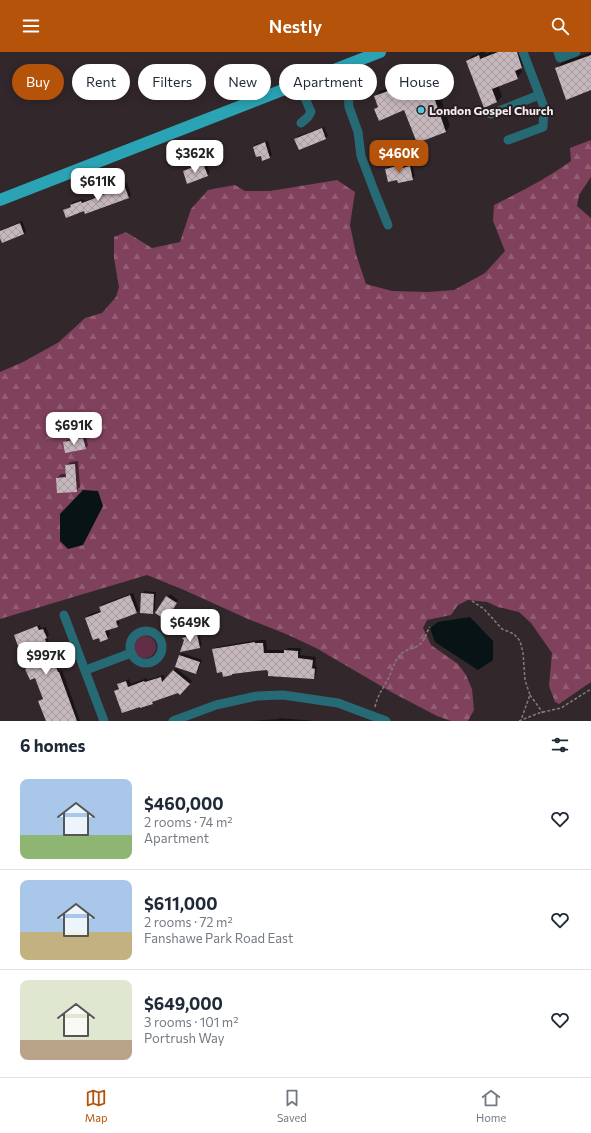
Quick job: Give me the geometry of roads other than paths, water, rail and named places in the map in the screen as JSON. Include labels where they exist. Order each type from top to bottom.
[{"type":"main road","points":[[350,64],[380,52]]},
{"type":"main road","points":[[0,200],[279,92]]},
{"type":"street","points":[[508,140],[543,126],[544,107],[523,52]]},
{"type":"street","points":[[558,52],[560,58],[576,52]]},
{"type":"street","points":[[491,114],[539,95]]},
{"type":"street","points":[[301,123],[311,112],[306,100]]},
{"type":"street","points":[[349,100],[349,107],[358,132],[361,156],[388,225]]},
{"type":"street","points":[[64,615],[104,721]]},
{"type":"street","points":[[86,670],[131,652]]},
{"type":"street","points":[[173,721],[216,705],[257,696],[283,695],[338,703],[386,721]]},
{"type":"place","name":"London Gospel Church","points":[[421,110]]}]
